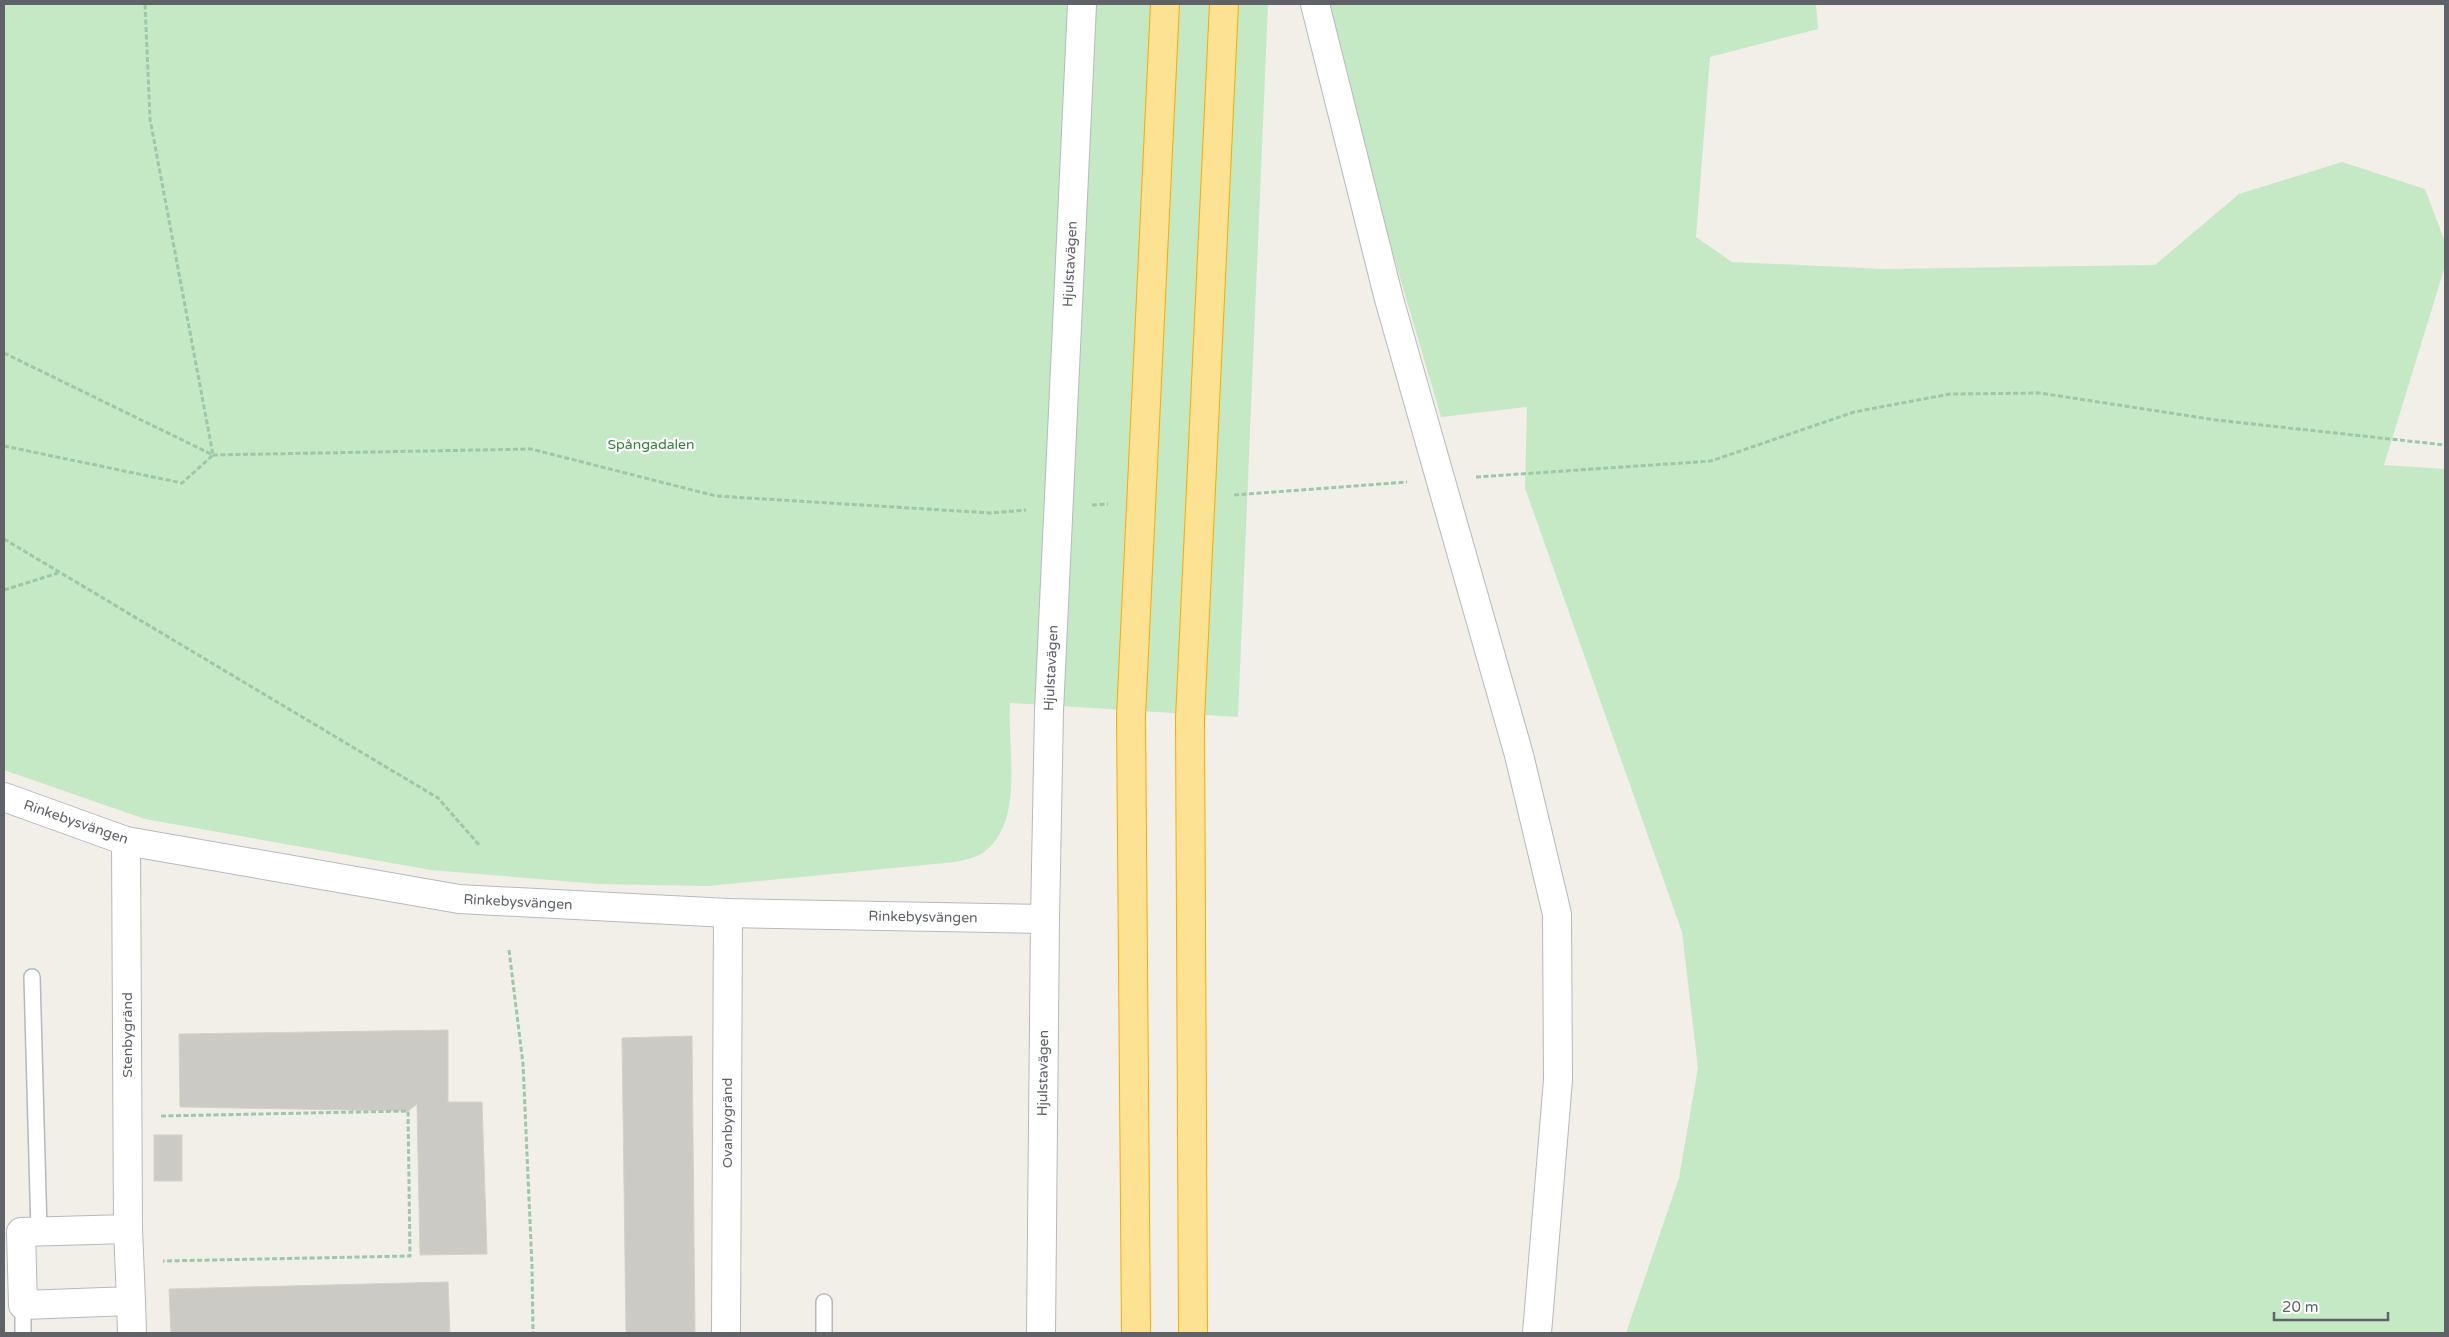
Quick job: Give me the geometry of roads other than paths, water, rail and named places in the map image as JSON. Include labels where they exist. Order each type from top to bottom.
[{"type":"highway","points":[[1136,1333],[1131,716],[1165,4]]},
{"type":"highway","points":[[1193,1333],[1190,719],[1224,4]]},
{"type":"street","name":"Hjulstavägen","points":[[1041,1333],[1049,711],[1082,4]]},
{"type":"street","points":[[1315,4],[1389,299],[1519,755],[1557,914],[1558,1080],[1537,1333]]},
{"type":"street","name":"Rinkebysvängen","points":[[4,797],[126,841],[459,899],[728,913],[1045,919]]},
{"type":"street","name":"Stenbygränd","points":[[126,841],[128,1229],[132,1333]]},
{"type":"street","name":"Ovanbygränd","points":[[726,1333],[728,913]]},
{"type":"street","points":[[128,1229],[21,1232],[23,1305],[131,1301]]},
{"type":"lane","points":[[32,977],[39,1231]]},
{"type":"lane","points":[[824,1302],[824,1333]]},
{"type":"lane","points":[[23,1305],[23,1333]]},
{"type":"park label","name":"Spångadalen","points":[[651,444]]}]
